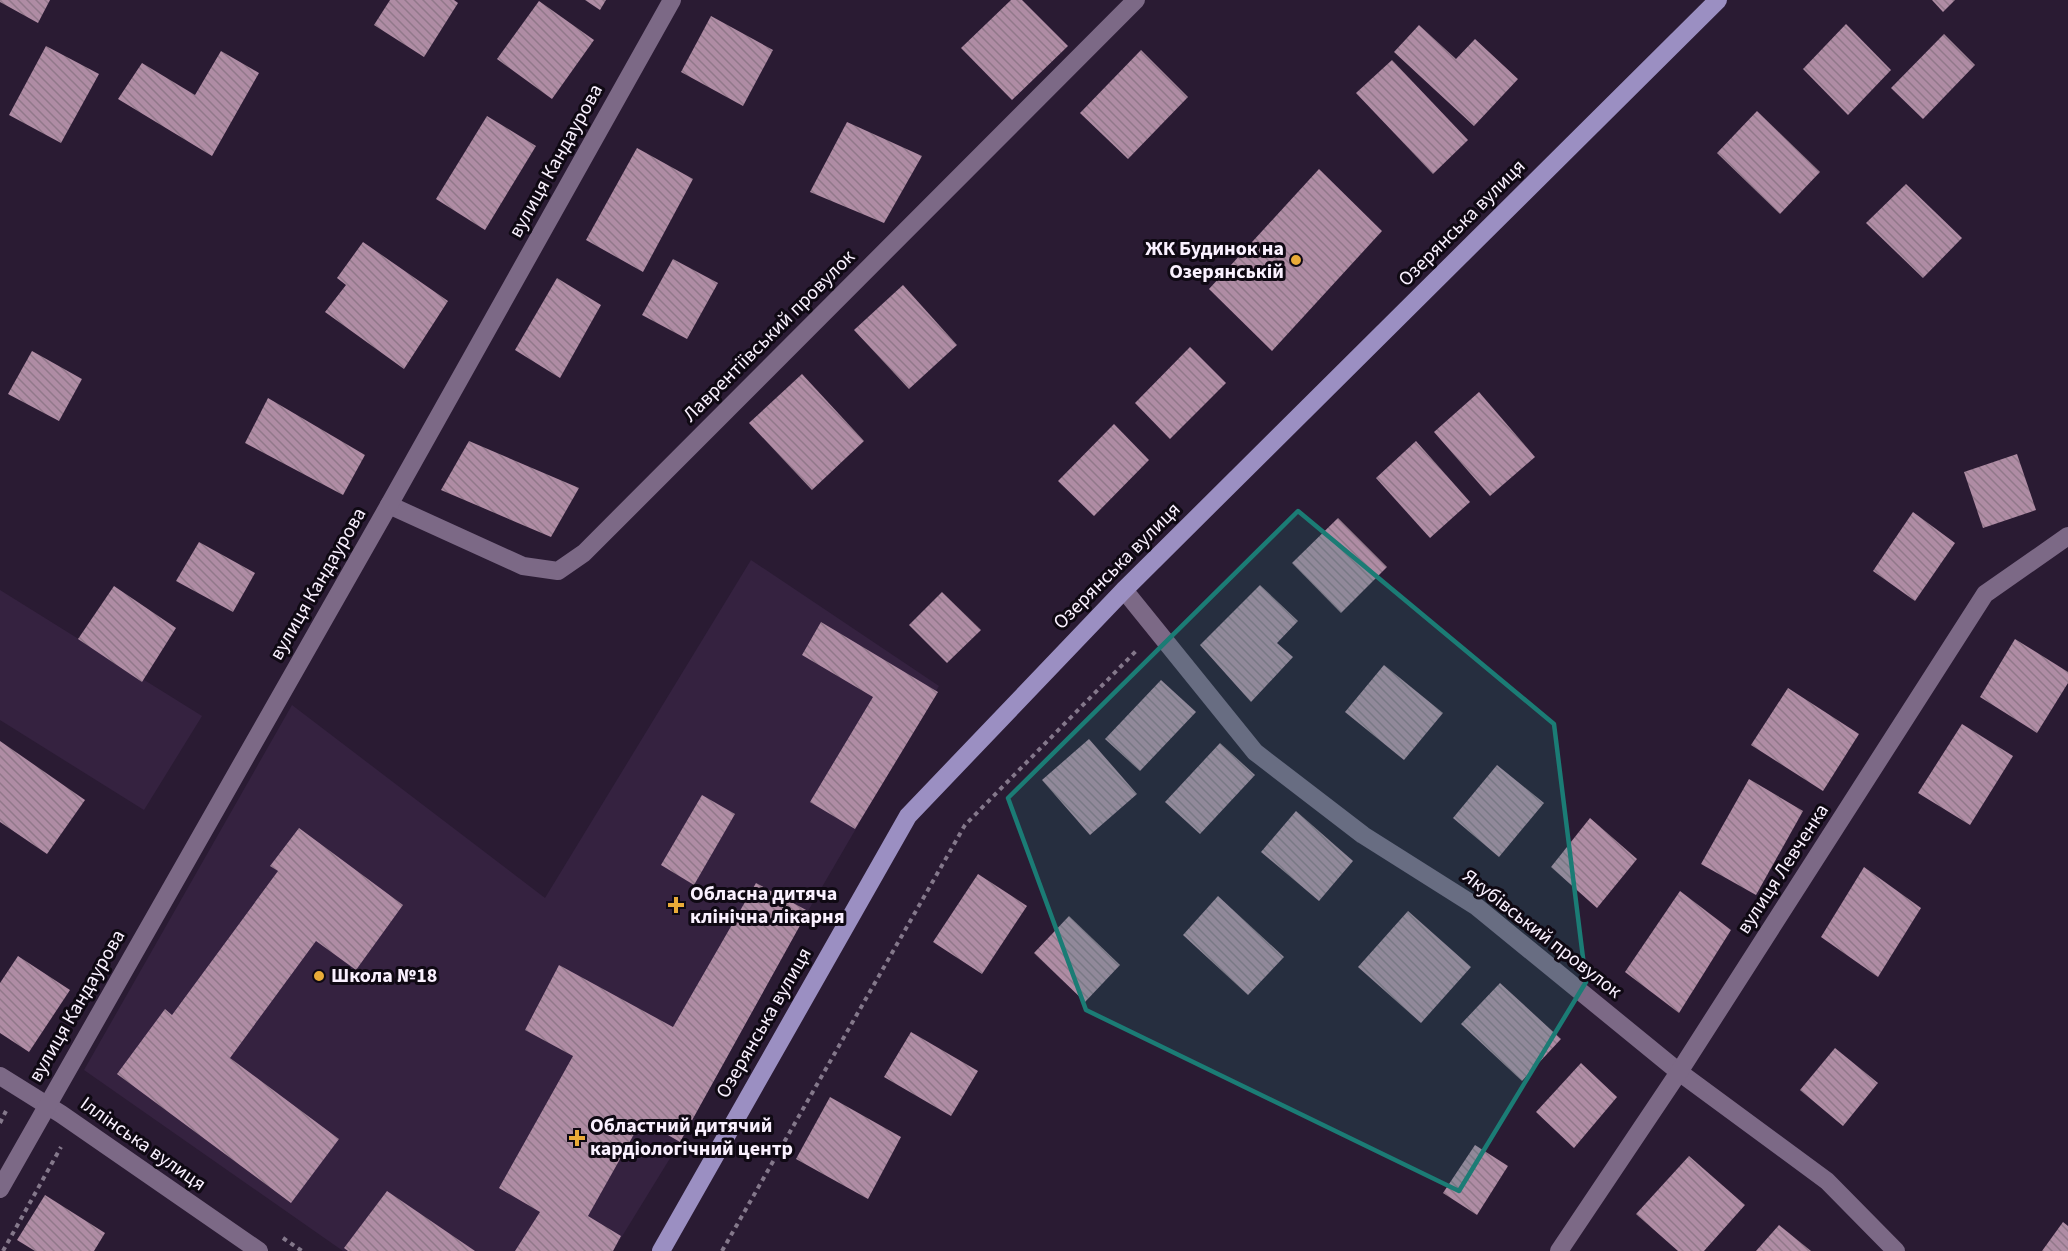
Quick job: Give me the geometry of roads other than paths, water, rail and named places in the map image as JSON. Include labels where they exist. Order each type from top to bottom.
[{"type":"main road","name":"Озерянська вулиця","points":[[661,1251],[908,816],[1124,590],[1718,0]]},
{"type":"street","name":"вулиця Кандаурова","points":[[0,1189],[389,505],[672,0]]},
{"type":"street","name":"Лаврентіївський провулок","points":[[389,505],[522,566],[558,571],[584,553],[1136,0]]},
{"type":"street","name":"вулиця Левченка","points":[[1558,1251],[1679,1072],[1985,594],[2068,536]]},
{"type":"street","name":"Якубівський провулок","points":[[1124,590],[1255,752],[1363,835],[1477,906],[1679,1072],[1827,1181],[1896,1251]]},
{"type":"street","name":"Іллінська вулиця","points":[[0,1076],[74,1123],[259,1251]]},
{"type":"place","name":"ЖК Будинок на Озерянській","points":[[1296,260]]},
{"type":"place","name":"Обласна дитяча клінічна лікарня","points":[[676,905]]},
{"type":"place","name":"Школа №18","points":[[319,976]]},
{"type":"place","name":"Областний дитячий кардіологічний центр","points":[[577,1138]]}]
